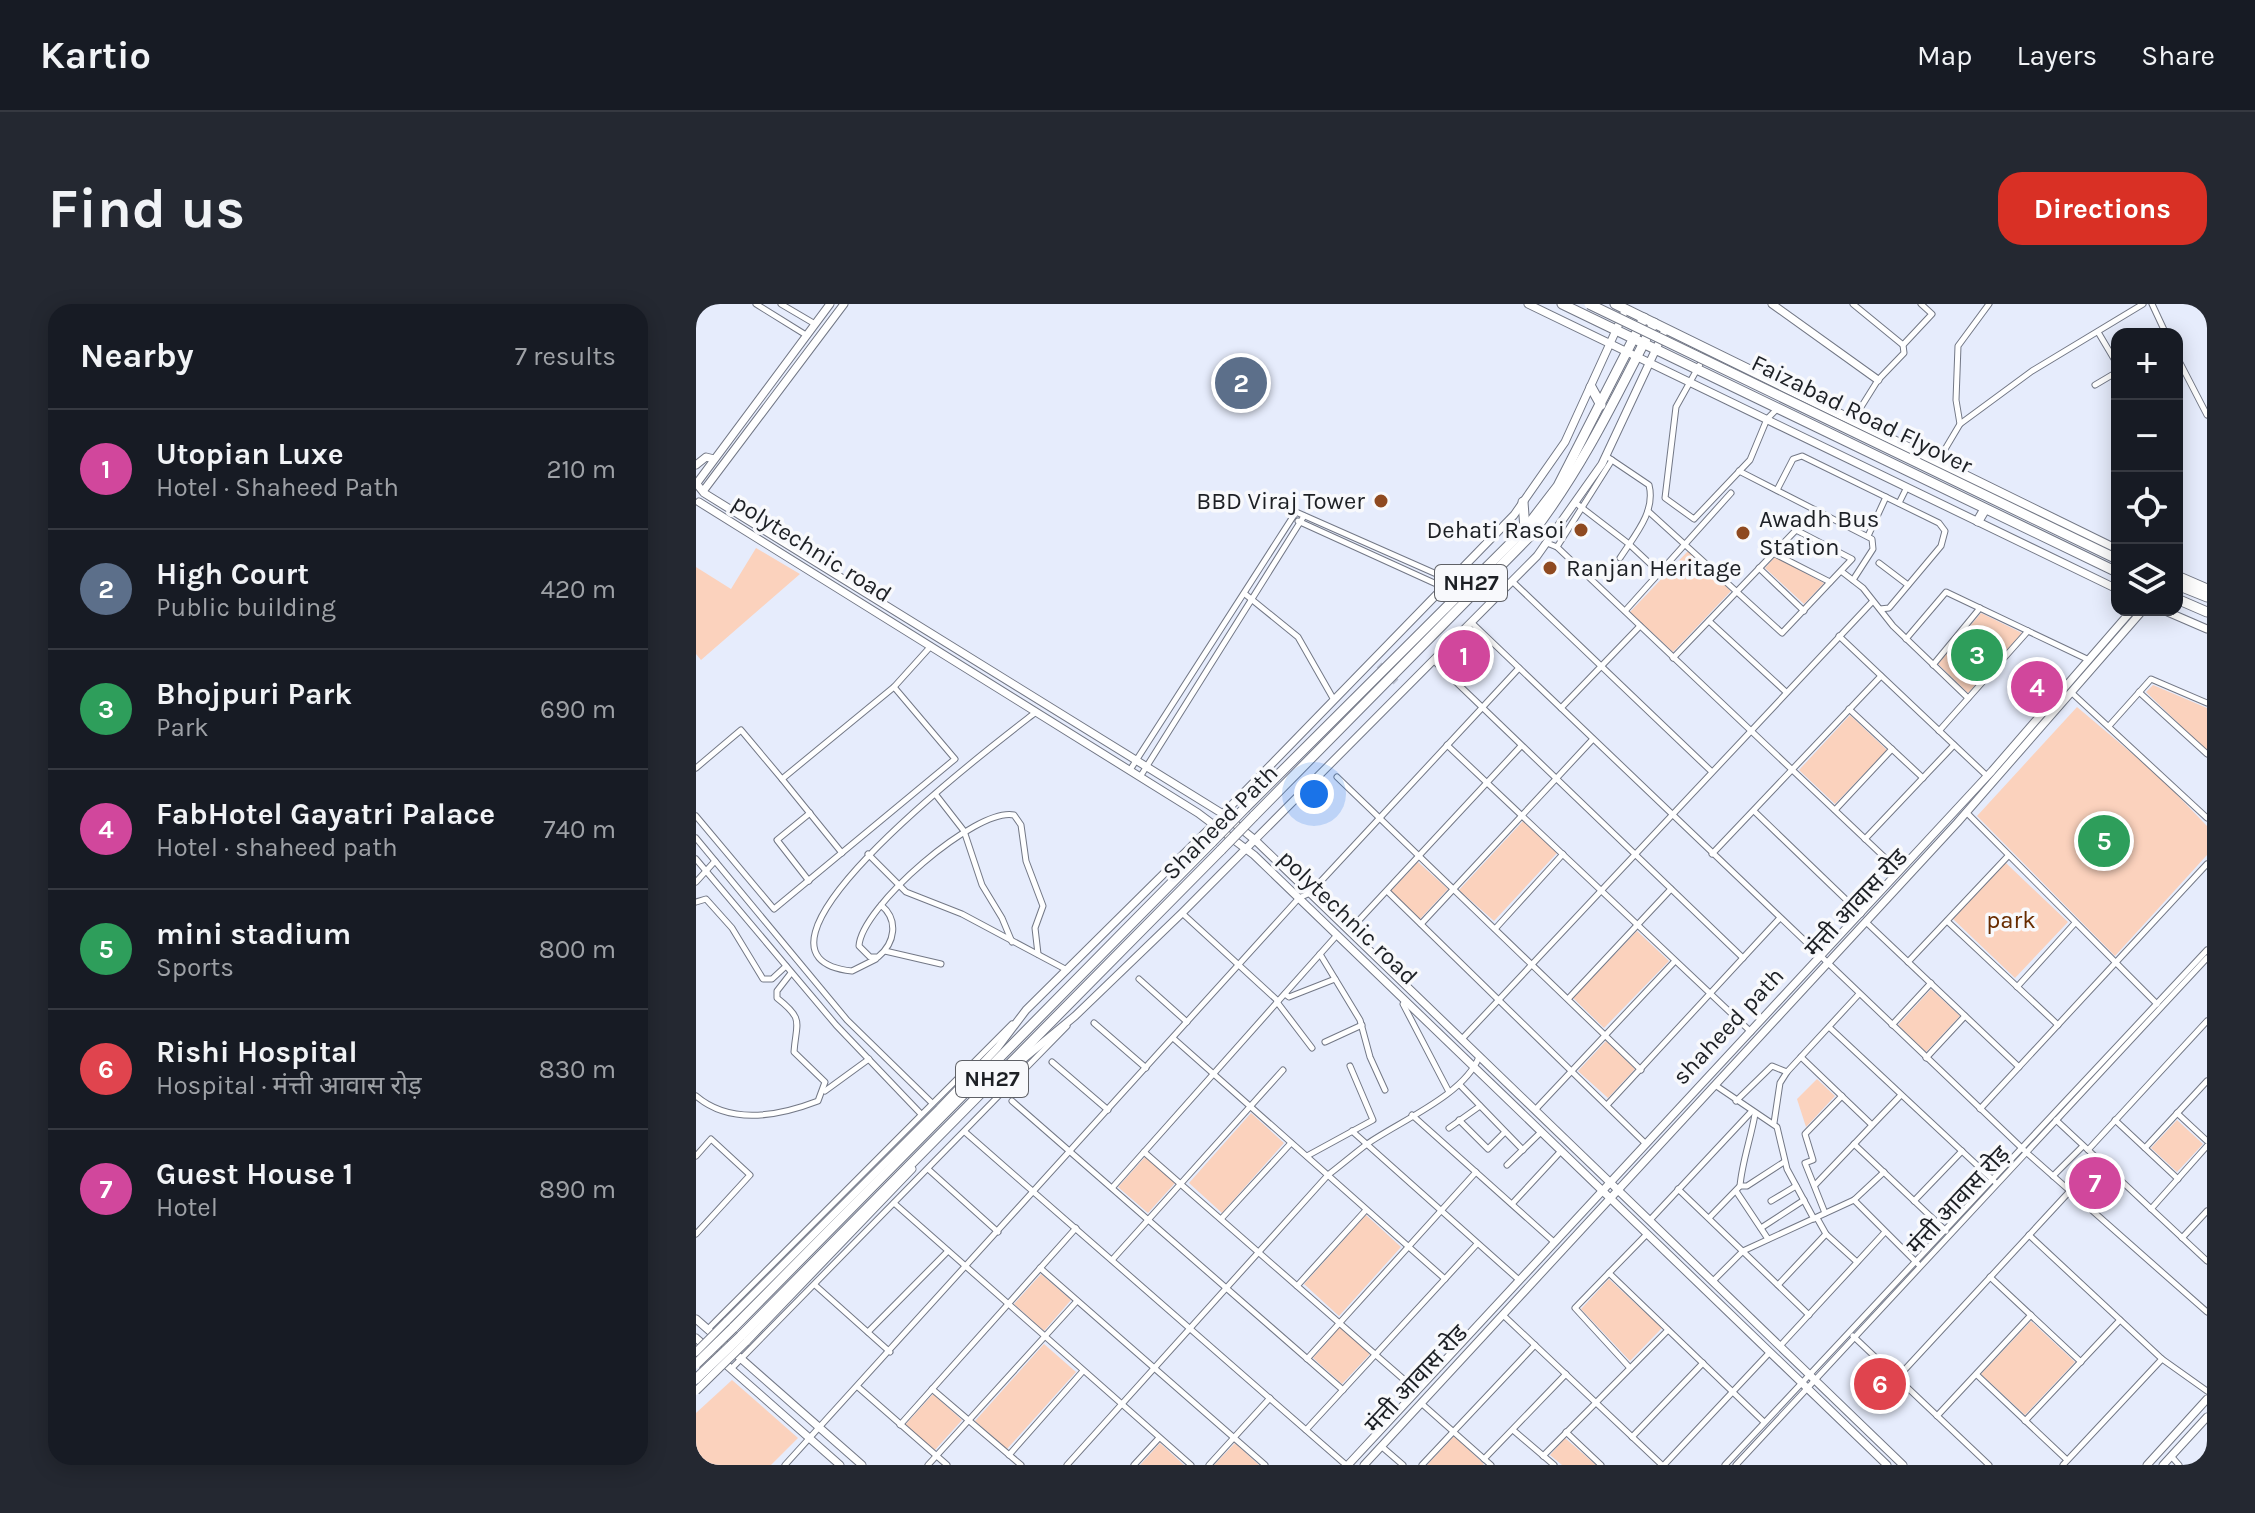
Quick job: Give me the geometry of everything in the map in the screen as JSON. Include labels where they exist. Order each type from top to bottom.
[{"type":"highway","points":[[1562,304],[2111,569]]},
{"type":"highway","name":"Faizabad Road Flyover","points":[[1589,304],[2111,556]]},
{"type":"highway","points":[[1615,304],[2111,547]]},
{"type":"highway","name":"Shaheed Path","points":[[761,1308],[968,1107],[1530,536],[1565,491],[1597,437],[1632,355],[1633,339],[1649,320]]},
{"type":"highway","name":"Shaheed Path","points":[[761,1308],[985,1066],[1525,529],[1558,486],[1601,405],[1632,355],[1644,344],[1649,320]]},
{"type":"highway","points":[[1591,387],[1601,405]]},
{"type":"highway","points":[[1523,502],[1525,529]]},
{"type":"highway","points":[[1978,521],[1985,509]]},
{"type":"highway","points":[[2183,579],[2207,589]]},
{"type":"highway","points":[[2183,588],[2207,597]]},
{"type":"highway","points":[[2183,602],[2207,612]]},
{"type":"highway","name":"NH27","points":[[696,1364],[730,1325],[761,1308]]},
{"type":"highway","name":"NH27","points":[[696,1379],[743,1339],[761,1308]]},
{"type":"street","points":[[756,304],[806,335]]},
{"type":"street","points":[[781,304],[815,324]]},
{"type":"street","points":[[830,304],[696,483],[704,491],[1223,814],[1255,840],[1903,1465]]},
{"type":"street","points":[[697,502],[844,304]]},
{"type":"street","points":[[1528,304],[2111,586]]},
{"type":"street","points":[[1772,304],[1878,380]]},
{"type":"street","points":[[1853,304],[1903,345],[1904,353],[1878,380],[1853,420]]},
{"type":"street","points":[[1903,345],[1932,314],[1921,304]]},
{"type":"street","points":[[1960,424],[1956,400],[1958,346],[1989,304]]},
{"type":"street","points":[[1937,462],[1960,424],[2032,371],[2098,332],[2133,306],[2143,304]]},
{"type":"street","points":[[2152,304],[2163,328]]},
{"type":"street","points":[[1223,814],[1334,700],[1376,662],[1523,502],[1565,442],[1626,309]]},
{"type":"street","points":[[1557,547],[1609,458],[1665,328]]},
{"type":"street","points":[[2098,332],[2111,354]]},
{"type":"street","points":[[1708,349],[1676,407],[1665,498],[1694,519],[1750,460],[1767,419],[1777,409]]},
{"type":"street","points":[[2095,385],[2111,376]]},
{"type":"street","points":[[2183,376],[2207,415]]},
{"type":"street","points":[[1777,490],[1793,459],[1802,456],[1939,523],[1945,531],[1941,546],[1889,608],[1880,609]]},
{"type":"street","points":[[696,465],[706,457],[714,459]]},
{"type":"street","points":[[1609,458],[1649,485],[1652,499],[1620,558]]},
{"type":"street","points":[[1739,471],[1872,539],[1873,549],[1853,580]]},
{"type":"street","points":[[1899,503],[1907,487]]},
{"type":"street","points":[[1625,611],[1687,546],[1731,493]]},
{"type":"street","points":[[1868,536],[1886,497]]},
{"type":"street","name":"polytechnic road","points":[[697,502],[1215,823],[1337,934],[1887,1465]]},
{"type":"street","points":[[731,1369],[1021,1075],[1075,1016],[1247,849],[1512,581],[1579,508]]},
{"type":"street","points":[[1579,508],[1629,544],[1661,574]]},
{"type":"street","points":[[1648,511],[1737,591],[1782,633],[1852,559],[1796,530],[1773,553],[1737,591],[1709,621],[1673,658]]},
{"type":"street","points":[[1130,770],[1296,512],[1450,580]]},
{"type":"street","points":[[1140,777],[1304,516]]},
{"type":"street","points":[[1292,518],[1443,587]]},
{"type":"street","points":[[1565,520],[1565,535]]},
{"type":"street","points":[[1547,543],[1557,547],[1899,872]]},
{"type":"street","points":[[1773,553],[1830,582]]},
{"type":"street","points":[[1879,563],[1908,585]]},
{"type":"street","points":[[1759,568],[1804,611]]},
{"type":"street","points":[[1841,571],[1968,698]]},
{"type":"street","points":[[1512,581],[1711,771]]},
{"type":"street","points":[[1906,639],[1946,592],[2089,660]]},
{"type":"street","points":[[1245,594],[1298,637],[1334,700]]},
{"type":"street","points":[[1462,1039],[1872,602]]},
{"type":"street","points":[[1933,665],[1980,608]]},
{"type":"street","name":"shaheed path","points":[[1347,1465],[1751,1032],[1824,961],[1899,872],[2038,725],[2127,616]]},
{"type":"street","name":"मंत्ती आवास रोड","points":[[1364,1465],[1715,1085],[1824,961],[1866,922],[2138,616]]},
{"type":"street","points":[[2177,616],[2207,629]]},
{"type":"street","points":[[1709,621],[1786,692]]},
{"type":"street","points":[[1471,622],[1980,1109],[2069,1192],[2207,1312]]},
{"type":"street","points":[[1561,708],[1640,626]]},
{"type":"street","points":[[1939,731],[2028,631]]},
{"type":"street","points":[[1839,636],[1987,776]]},
{"type":"street","points":[[782,779],[894,687],[931,646]]},
{"type":"street","points":[[1433,660],[1743,958]]},
{"type":"street","points":[[785,1465],[821,1429],[1299,898],[1310,893],[1519,668]]},
{"type":"street","points":[[1712,854],[1881,676]]},
{"type":"street","points":[[2109,726],[2151,679],[2207,703]]},
{"type":"street","points":[[1396,682],[1404,690]]},
{"type":"street","points":[[764,919],[955,759],[894,687]]},
{"type":"street","points":[[2139,692],[2207,754]]},
{"type":"street","points":[[2072,693],[2207,818]]},
{"type":"street","points":[[1849,709],[1923,778]]},
{"type":"street","points":[[881,905],[893,921],[891,940],[885,951],[865,967],[838,970],[815,953],[813,937],[825,910],[868,854],[1036,712]]},
{"type":"street","points":[[1054,723],[1060,712]]},
{"type":"street","points":[[696,768],[741,730],[842,853]]},
{"type":"street","points":[[1421,924],[1593,739]]},
{"type":"street","points":[[1447,745],[1751,1032]]},
{"type":"street","points":[[1865,839],[1954,745]]},
{"type":"street","points":[[1349,931],[1521,746]]},
{"type":"street","points":[[1835,810],[1892,749]]},
{"type":"street","points":[[1337,777],[1641,1070]]},
{"type":"street","points":[[936,795],[964,831],[982,885],[1002,918],[1012,943]]},
{"type":"street","points":[[1754,811],[1861,914]]},
{"type":"street","points":[[1966,812],[2157,1004]]},
{"type":"street","points":[[809,881],[777,840],[810,813]]},
{"type":"street","points":[[878,957],[863,954],[860,935],[881,905],[964,831],[998,814],[1018,819],[1026,861],[1043,906],[1035,928],[1038,954]]},
{"type":"street","points":[[696,816],[774,909]]},
{"type":"street","points":[[708,1329],[1026,1010],[1122,920],[1215,823]]},
{"type":"street","points":[[696,838],[847,1020],[932,1103]]},
{"type":"street","points":[[707,852],[697,862],[791,973],[921,1114]]},
{"type":"street","points":[[868,854],[906,892],[962,914],[1067,970]]},
{"type":"street","points":[[1495,929],[1563,854]]},
{"type":"street","points":[[1908,962],[2008,856]]},
{"type":"street","points":[[696,882],[715,861]]},
{"type":"street","points":[[1980,1109],[2207,864]]},
{"type":"street","points":[[1568,999],[1671,889]]},
{"type":"street","points":[[1387,891],[1646,1144]]},
{"type":"street","points":[[696,902],[706,899],[719,912],[763,979],[772,979],[786,966]]},
{"type":"street","points":[[1182,913],[1278,1002],[1312,1048]]},
{"type":"street","points":[[1607,1105],[1779,919]]},
{"type":"street","points":[[1947,921],[2058,1025]]},
{"type":"street","points":[[1866,922],[2019,1067]]},
{"type":"street","points":[[2017,987],[2075,923]]},
{"type":"street","points":[[1112,1188],[1337,934]]},
{"type":"street","points":[[1140,938],[1148,946]]},
{"type":"street","points":[[2207,950],[2205,959],[2157,1004],[2054,1119],[2207,1261]]},
{"type":"street","points":[[885,951],[941,964]]},
{"type":"street","points":[[1320,954],[1362,1025],[1385,1090]]},
{"type":"street","name":"मंत्ती आवास रोड़","points":[[1812,1377],[2205,959]]},
{"type":"street","points":[[1535,1110],[1675,961]]},
{"type":"street","points":[[791,973],[777,991],[777,998],[795,1013],[798,1024],[794,1052],[825,1082],[825,1091]]},
{"type":"street","points":[[1139,979],[1187,1022]]},
{"type":"street","points":[[1285,994],[1289,997],[1335,979]]},
{"type":"street","points":[[1892,1025],[1931,983]]},
{"type":"street","points":[[1857,1262],[1826,1234],[1815,1219],[1784,1162],[1774,1124],[1780,1083],[1787,1072],[1859,994]]},
{"type":"street","points":[[1406,1001],[1403,1004],[1449,1092]]},
{"type":"street","points":[[696,1352],[730,1325],[985,1066],[1026,1010]]},
{"type":"street","points":[[696,1391],[968,1107],[1075,1016]]},
{"type":"street","points":[[1926,1058],[1965,1016]]},
{"type":"street","points":[[2053,1176],[2115,1120],[2207,1021]]},
{"type":"street","points":[[1094,1023],[1146,1068]]},
{"type":"street","points":[[1325,1042],[1362,1025]]},
{"type":"street","points":[[1829,1027],[1995,1182]]},
{"type":"street","points":[[1173,1038],[1445,1279]]},
{"type":"street","points":[[1067,1465],[1328,1175],[1366,1145],[1459,1085],[1474,1069],[1479,1056]]},
{"type":"street","points":[[1801,1057],[1872,1125]]},
{"type":"street","points":[[696,1096],[720,1110],[776,1116],[818,1101],[825,1091],[869,1059]]},
{"type":"street","points":[[1052,1062],[1108,1110]]},
{"type":"street","points":[[1307,1156],[1373,1120],[1350,1066]]},
{"type":"street","points":[[1736,1101],[1772,1066],[1787,1072]]},
{"type":"street","points":[[1013,1067],[1021,1075]]},
{"type":"street","points":[[1112,1260],[1283,1070]]},
{"type":"street","points":[[2145,1148],[2206,1083]]},
{"type":"street","points":[[1459,1085],[1523,1150]]},
{"type":"street","points":[[1715,1085],[1774,1124]]},
{"type":"street","points":[[1815,1185],[1901,1095]]},
{"type":"street","points":[[1825,1213],[1805,1163],[1813,1160],[1805,1134],[1842,1096]]},
{"type":"street","points":[[1012,1101],[1343,1390]]},
{"type":"street","points":[[1449,1128],[1480,1106]]},
{"type":"street","points":[[1753,1112],[1752,1143],[1742,1166],[1738,1188],[1768,1239]]},
{"type":"street","points":[[1650,1220],[1753,1112]]},
{"type":"street","points":[[2151,1209],[2207,1144],[2177,1113]]},
{"type":"street","points":[[1412,1115],[1554,1242]]},
{"type":"street","points":[[1459,1120],[1488,1149],[1505,1132]]},
{"type":"street","points":[[2115,1120],[2178,1179]]},
{"type":"street","points":[[1352,1131],[1519,1280]]},
{"type":"street","points":[[965,1132],[1347,1465]]},
{"type":"street","points":[[1507,1165],[1541,1132]]},
{"type":"street","points":[[696,1156],[711,1139],[750,1175],[696,1234]]},
{"type":"street","points":[[1221,1219],[1291,1143]]},
{"type":"street","points":[[1854,1144],[1948,1233]]},
{"type":"street","points":[[1512,1204],[1561,1151]]},
{"type":"street","points":[[1914,1201],[1962,1151]]},
{"type":"street","points":[[1144,1152],[1417,1391]]},
{"type":"street","points":[[1709,1218],[1738,1188],[1747,1186],[1784,1162]]},
{"type":"street","points":[[928,1169],[998,1232]]},
{"type":"street","points":[[1307,1359],[1476,1172]]},
{"type":"street","points":[[1713,1281],[1743,1251],[1854,1200],[1884,1172]]},
{"type":"street","points":[[1771,1201],[1796,1186]]},
{"type":"street","points":[[1678,1189],[1809,1315]]},
{"type":"street","points":[[1897,1378],[2069,1192]]},
{"type":"street","points":[[1761,1228],[1804,1200]]},
{"type":"street","points":[[1854,1200],[1919,1264]]},
{"type":"street","points":[[894,1203],[1191,1465]]},
{"type":"street","points":[[1297,1286],[1366,1209]]},
{"type":"street","points":[[2182,1238],[2207,1211]]},
{"type":"street","points":[[900,1425],[1076,1228]]},
{"type":"street","points":[[1780,1346],[1885,1232]]},
{"type":"street","points":[[1630,1368],[1575,1308],[1647,1234]]},
{"type":"street","points":[[1778,1285],[1826,1234]]},
{"type":"street","points":[[2029,1235],[2162,1359],[2207,1391]]},
{"type":"street","points":[[1306,1430],[1477,1244]]},
{"type":"street","points":[[868,1332],[948,1251]]},
{"type":"street","points":[[1040,1268],[1265,1465]]},
{"type":"street","points":[[1609,1273],[1764,1422]]},
{"type":"street","points":[[1990,1277],[2081,1362]]},
{"type":"street","points":[[815,1285],[890,1352]]},
{"type":"street","points":[[928,1465],[1077,1301]]},
{"type":"street","points":[[1503,1315],[1663,1465],[1770,1352]]},
{"type":"street","points":[[1937,1416],[2031,1315]]},
{"type":"street","points":[[696,1319],[862,1465]]},
{"type":"street","points":[[2025,1421],[2120,1320]]},
{"type":"street","points":[[1543,1456],[1668,1330]]},
{"type":"street","points":[[1852,1335],[1989,1465]]},
{"type":"street","points":[[696,1338],[840,1465]]},
{"type":"street","points":[[1422,1465],[1535,1345]]},
{"type":"street","points":[[1977,1375],[2065,1462],[2162,1359]]},
{"type":"street","points":[[1632,1437],[1703,1363]]},
{"type":"street","points":[[1009,1455],[1083,1371]]},
{"type":"street","points":[[1421,1403],[1488,1463],[1513,1430],[1566,1374]]},
{"type":"street","points":[[1725,1465],[1764,1422],[1812,1377]]},
{"type":"street","points":[[1736,1465],[1804,1385]]},
{"type":"street","points":[[858,1387],[947,1465]]},
{"type":"street","points":[[932,1389],[1021,1465]]},
{"type":"street","points":[[1209,1465],[1270,1398]]},
{"type":"street","points":[[2147,1465],[2207,1399]]},
{"type":"street","points":[[2156,1455],[2163,1464],[2207,1417]]},
{"type":"street","points":[[1513,1430],[1554,1465]]},
{"type":"street","points":[[1566,1432],[1601,1465]]},
{"type":"street","points":[[1134,1465],[1159,1438]]},
{"type":"street","points":[[1381,1446],[1403,1465]]},
{"type":"street","points":[[2171,1456],[2179,1465]]},
{"type":"green space","points":[[756,548],[800,574],[701,660],[696,654],[696,567],[731,589]]},
{"type":"green space","points":[[1688,551],[1731,591],[1673,652],[1630,612]]},
{"type":"green space","points":[[1775,557],[1824,583],[1804,604],[1765,568]]},
{"type":"green space","points":[[1981,613],[2022,633],[1968,693],[1938,664]]},
{"type":"green space","points":[[2153,685],[2207,708],[2207,751],[2146,692]]},
{"type":"green space","points":[[2077,707],[2160,777],[2207,826],[2207,855],[2115,956],[1977,816]]},
{"type":"green space","points":[[1850,715],[1887,750],[1835,804],[1799,770]]},
{"type":"green space","points":[[1523,821],[1557,853],[1494,921],[1459,890]]},
{"type":"green space","points":[[1418,862],[1448,889],[1420,919],[1391,891]]},
{"type":"green space","name":"park","points":[[2006,863],[2068,922],[2015,978],[1953,919]]},
{"type":"green space","points":[[1637,931],[1669,961],[1604,1028],[1573,998]]},
{"type":"green space","points":[[1931,989],[1960,1016],[1926,1052],[1898,1025]]},
{"type":"green space","points":[[1606,1041],[1635,1069],[1608,1098],[1578,1071]]},
{"type":"green space","points":[[1817,1079],[1835,1096],[1806,1127],[1797,1099]]},
{"type":"green space","points":[[1251,1113],[1284,1143],[1222,1213],[1189,1183]]},
{"type":"green space","points":[[2177,1120],[2203,1144],[2177,1172],[2151,1148]]},
{"type":"green space","points":[[1145,1157],[1175,1183],[1148,1213],[1118,1187]]},
{"type":"green space","points":[[1366,1215],[1401,1247],[1339,1316],[1304,1284]]},
{"type":"green space","points":[[1041,1274],[1071,1300],[1044,1331],[1014,1304]]},
{"type":"green space","points":[[1609,1279],[1662,1328],[1630,1361],[1581,1309]]},
{"type":"green space","points":[[2031,1321],[2075,1362],[2025,1415],[1981,1374]]},
{"type":"green space","points":[[1340,1327],[1370,1354],[1342,1384],[1313,1358]]},
{"type":"green space","points":[[1044,1344],[1076,1372],[1007,1449],[975,1421]]},
{"type":"green space","points":[[732,1380],[798,1438],[771,1465],[696,1465],[696,1413]]},
{"type":"green space","points":[[933,1394],[962,1420],[934,1451],[905,1425]]},
{"type":"green space","points":[[1454,1436],[1484,1464],[1427,1465]]},
{"type":"green space","points":[[1565,1438],[1596,1465],[1562,1465],[1550,1455]]},
{"type":"green space","points":[[1160,1443],[1184,1465],[1140,1465]]},
{"type":"green space","points":[[1235,1443],[1259,1465],[1214,1465]]},
{"type":"tunnel","points":[[1379,665],[1396,682]]},
{"type":"place","name":"High Court","points":[[1241,383]]},
{"type":"place","name":"BBD Viraj Tower","points":[[1381,501]]},
{"type":"place","name":"Dehati Rasoi","points":[[1581,530]]},
{"type":"place","name":"Awadh Bus Station","points":[[1743,533]]},
{"type":"place","name":"Ranjan Heritage","points":[[1550,568]]},
{"type":"place","name":"Bhojpuri Park","points":[[1977,655]]},
{"type":"place","name":"Utopian Luxe","points":[[1464,656]]},
{"type":"place","name":"FabHotel Gayatri Palace","points":[[2037,687]]},
{"type":"place","name":"mini stadium","points":[[2104,841]]},
{"type":"place","name":"Guest House 1","points":[[2095,1183]]},
{"type":"place","name":"Rishi Hospital","points":[[1880,1384]]}]
